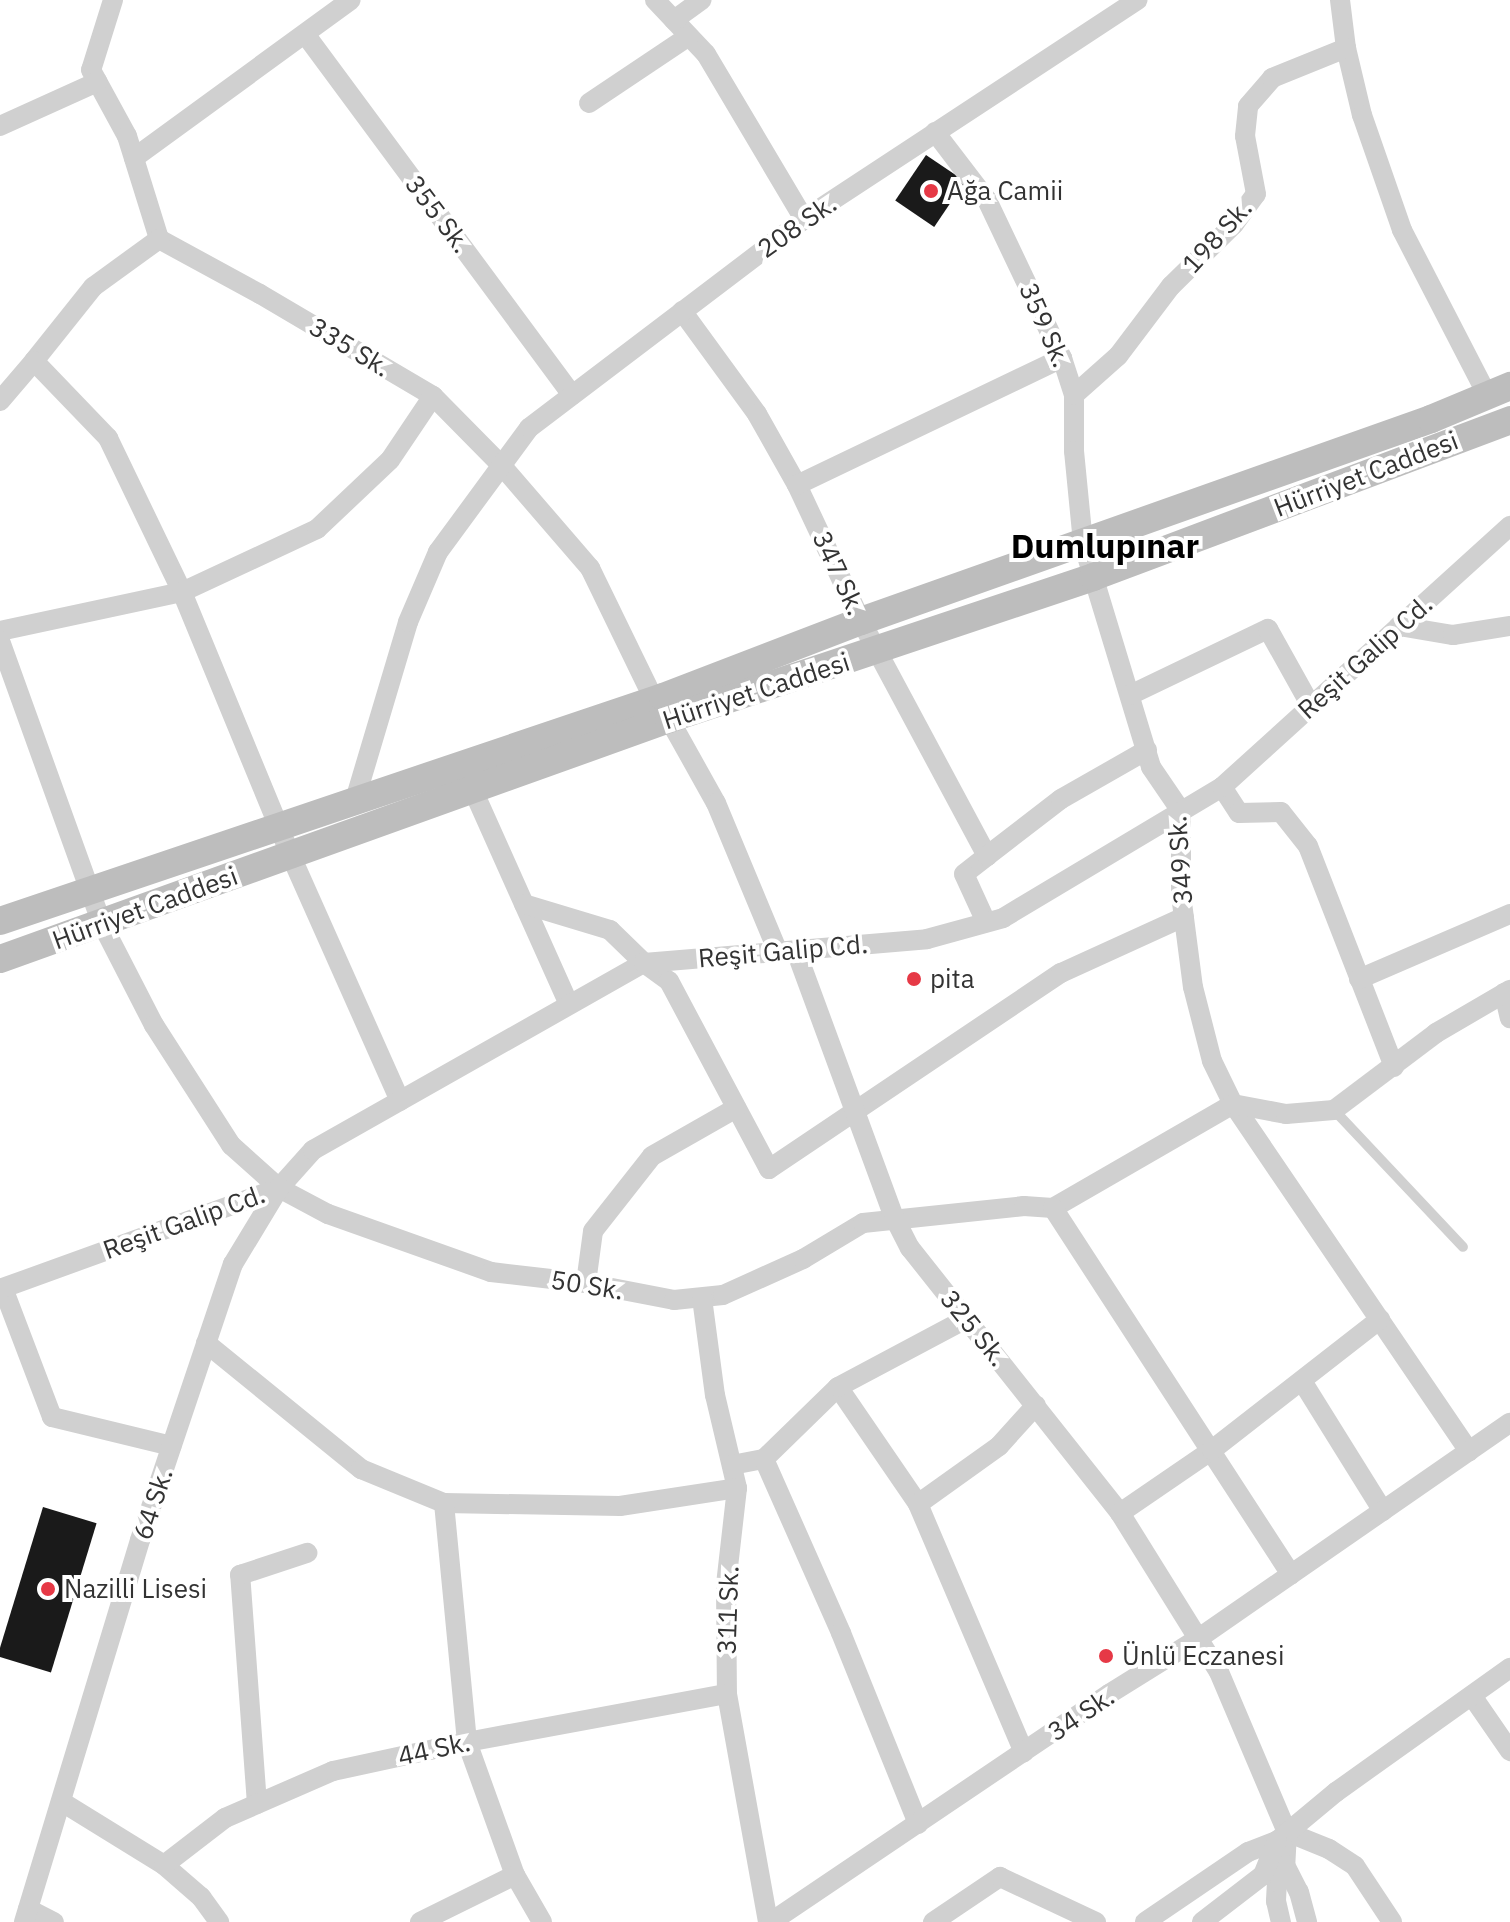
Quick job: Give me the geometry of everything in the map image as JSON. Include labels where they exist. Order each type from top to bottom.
[{"type":"main road","name":"Hürriyet Caddesi","points":[[0,959],[473,790],[861,621],[1431,419],[1498,390]]},
{"type":"main road","name":"Hürriyet Caddesi","points":[[0,921],[355,800],[877,651],[1093,577],[1510,420]]},
{"type":"street","points":[[0,401],[93,287],[159,239],[127,136],[91,70],[113,0]]},
{"type":"street","points":[[134,158],[351,0]]},
{"type":"street","points":[[655,0],[706,54],[804,219]]},
{"type":"street","points":[[674,20],[702,0]]},
{"type":"street","name":"208 Sk.","points":[[355,800],[408,622],[438,552],[529,428],[804,219],[1138,0]]},
{"type":"street","points":[[1340,0],[1346,48],[1362,115],[1402,230],[1498,390]]},
{"type":"street","name":"355 Sk.","points":[[305,34],[572,395]]},
{"type":"street","points":[[589,103],[689,36]]},
{"type":"street","name":"198 Sk.","points":[[1074,395],[1118,356],[1171,286],[1234,224],[1256,194],[1245,136],[1248,106],[1272,78],[1346,48]]},
{"type":"street","points":[[0,126],[97,82]]},
{"type":"street","name":"359 Sk.","points":[[935,132],[987,200],[1062,358],[1074,395],[1074,451],[1083,543],[1093,577]]},
{"type":"street","name":"335 Sk.","points":[[159,239],[260,294],[433,396],[502,466],[590,568],[662,710]]},
{"type":"street","name":"347 Sk.","points":[[682,311],[757,414],[797,485],[861,621],[987,856]]},
{"type":"street","points":[[797,485],[1062,358]]},
{"type":"street","points":[[34,361],[108,438],[182,592],[291,856],[400,1101]]},
{"type":"street","points":[[0,631],[182,592],[317,529],[390,460],[433,396]]},
{"type":"street","name":"Reşit Galip Cd.","points":[[2,1288],[279,1188],[313,1150],[644,963],[927,939],[1003,918],[1222,787],[1510,526]]},
{"type":"street","name":"349 Sk.","points":[[1093,577],[1151,767],[1181,811],[1184,917],[1193,987],[1212,1061],[1233,1104],[1469,1451]]},
{"type":"street","points":[[1399,626],[1453,635],[1510,626]]},
{"type":"street","points":[[1130,695],[1268,629],[1311,706]]},
{"type":"street","name":"50 Sk.","points":[[0,641],[102,924],[154,1025],[231,1145],[279,1188],[328,1214],[491,1272],[586,1283],[674,1300],[723,1295],[803,1259],[863,1223],[894,1217],[1024,1206],[1053,1208]]},
{"type":"street","name":"325 Sk.","points":[[662,710],[716,803],[787,951],[856,1110],[894,1217],[910,1248],[1120,1513],[1199,1638],[1219,1672],[1282,1837]]},
{"type":"street","points":[[986,922],[964,874],[1061,799],[1147,750]]},
{"type":"street","points":[[1222,787],[1239,813],[1281,812],[1308,846],[1394,1067]]},
{"type":"street","points":[[473,790],[569,1005]]},
{"type":"street","points":[[524,904],[610,930],[644,963],[669,981],[769,1169],[1061,973],[1184,917]]},
{"type":"street","points":[[1359,979],[1510,914]]},
{"type":"street","points":[[1291,1575],[1053,1208],[1233,1104],[1286,1114],[1334,1110],[1436,1033],[1507,992],[1510,1018]]},
{"type":"street","points":[[586,1283],[593,1231],[652,1156],[736,1108]]},
{"type":"street","name":"64 Sk.","points":[[26,1916],[172,1446],[233,1264],[279,1188]]},
{"type":"street","points":[[2,1288],[52,1417],[172,1446]]},
{"type":"street","name":"311 Sk.","points":[[702,1298],[715,1395],[737,1488],[726,1585],[727,1694],[769,1922]]},
{"type":"street","points":[[732,1465],[764,1459],[838,1387],[966,1319]]},
{"type":"street","points":[[1120,1513],[1212,1450],[1380,1319]]},
{"type":"street","points":[[206,1343],[361,1469],[444,1503],[620,1506],[737,1488]]},
{"type":"street","points":[[1302,1381],[1383,1511]]},
{"type":"street","points":[[838,1387],[918,1504],[1024,1752]]},
{"type":"street","points":[[918,1504],[999,1446],[1036,1405]]},
{"type":"street","name":"34 Sk.","points":[[769,1922],[1199,1638],[1510,1423]]},
{"type":"street","points":[[764,1459],[841,1633],[918,1824]]},
{"type":"street","points":[[444,1503],[467,1742],[515,1875],[542,1922]]},
{"type":"street","points":[[257,1804],[240,1575],[307,1553]]},
{"type":"street","points":[[1145,1922],[1248,1852],[1282,1837],[1336,1792],[1510,1668]]},
{"type":"street","name":"44 Sk.","points":[[164,1865],[225,1818],[333,1771],[467,1742],[727,1694]]},
{"type":"street","points":[[1472,1696],[1510,1751]]},
{"type":"street","points":[[62,1802],[164,1865],[201,1897],[219,1922]]},
{"type":"street","points":[[1282,1837],[1285,1865],[1299,1892],[1307,1922]]},
{"type":"street","points":[[1202,1922],[1263,1875],[1282,1837]]},
{"type":"street","points":[[1282,1837],[1329,1849],[1355,1866],[1392,1922]]},
{"type":"street","points":[[1281,1922],[1276,1901],[1277,1881],[1285,1865]]},
{"type":"street","points":[[420,1922],[515,1875]]},
{"type":"street","points":[[933,1922],[1000,1877],[1096,1922]]},
{"type":"street","points":[[26,1916],[54,1922]]},
{"type":"lane","points":[[1334,1110],[1463,1247]]},
{"type":"building","name":"Ağa Camii","points":[[926,155],[965,181],[934,227],[895,201]]},
{"type":"building","name":"Nazilli Lisesi","points":[[43,1507],[97,1523],[51,1673],[0,1657],[0,1648]]},
{"type":"place","name":"Ağa Camii","points":[[931,191]]},
{"type":"place","name":"pita","points":[[914,979]]},
{"type":"place","name":"Nazilli Lisesi","points":[[48,1589]]},
{"type":"place","name":"Ünlü Eczanesi","points":[[1106,1656]]},
{"type":"district","name":"Dumlupınar","points":[[1105,546]]}]
